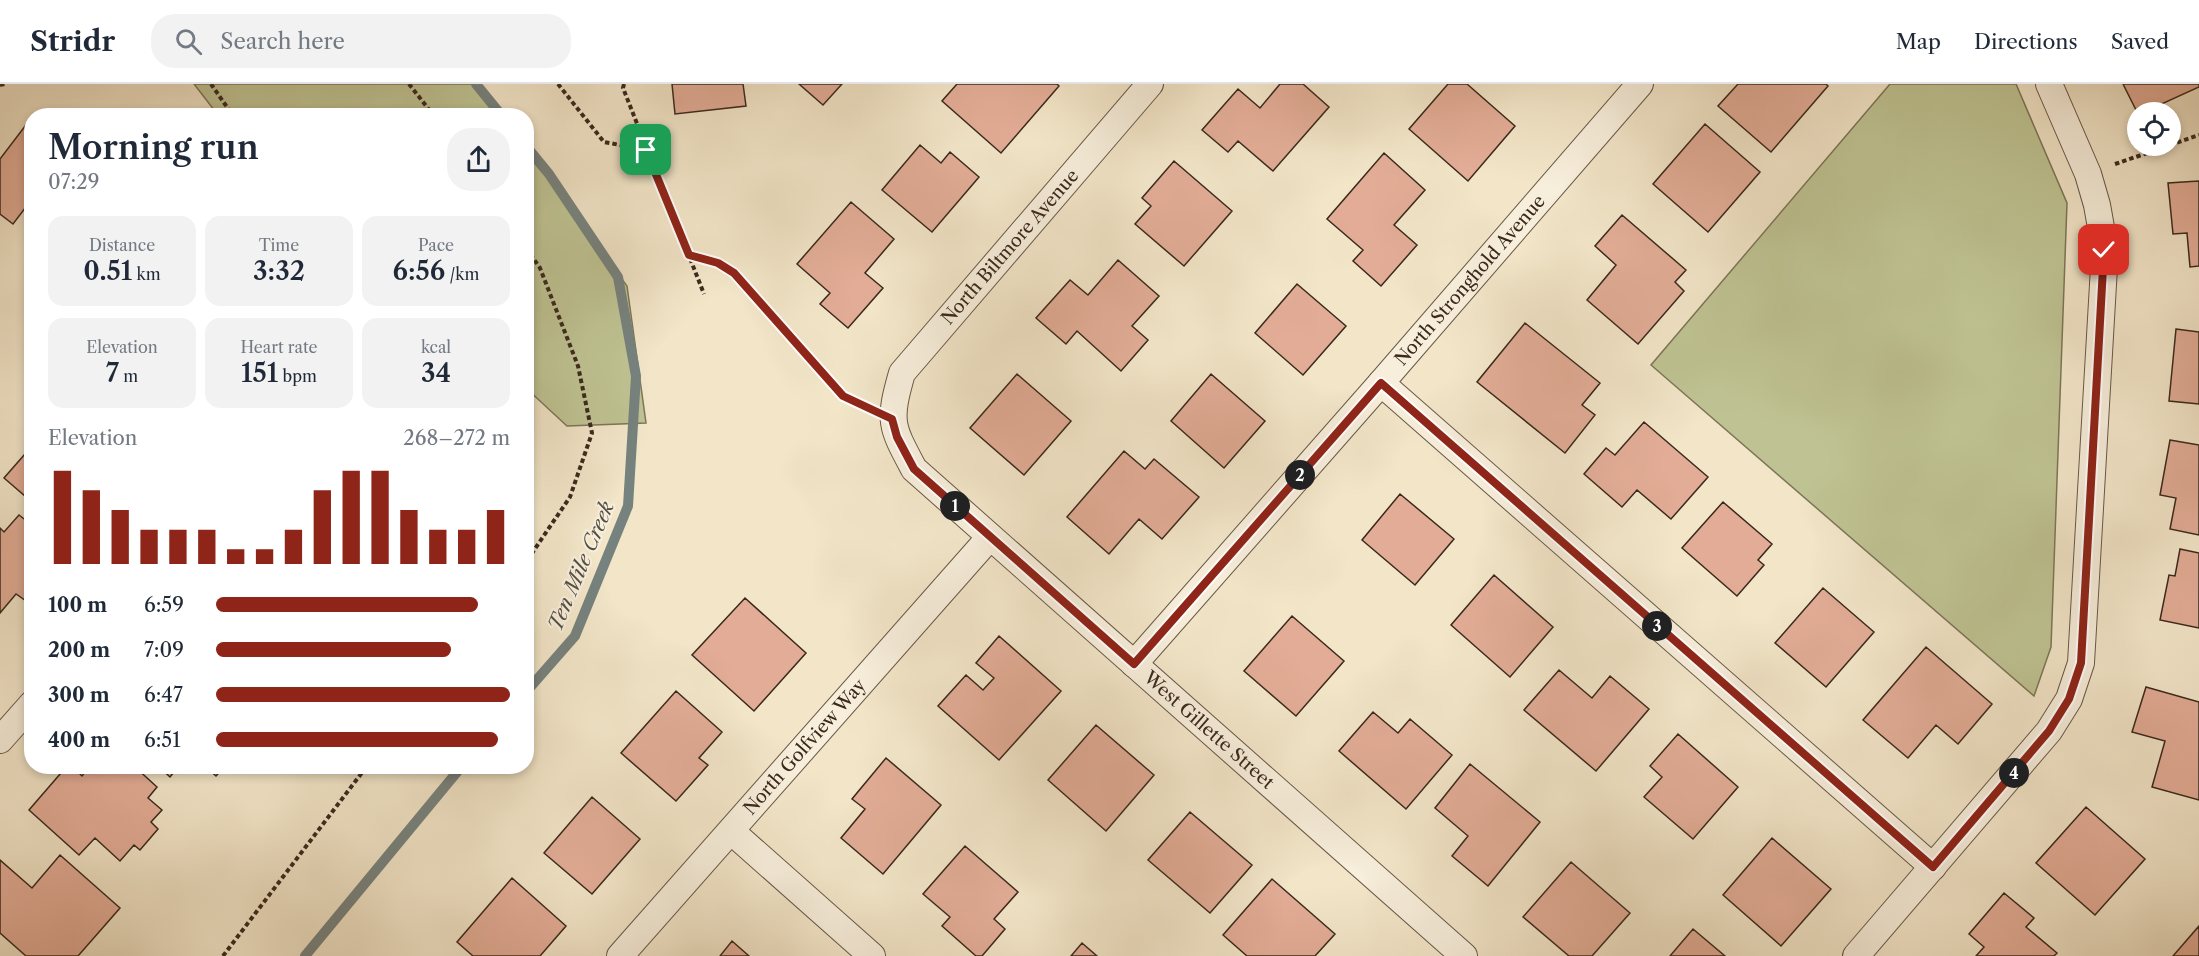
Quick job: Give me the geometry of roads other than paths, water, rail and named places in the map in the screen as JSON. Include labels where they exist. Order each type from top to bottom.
[{"type":"street","name":"North Biltmore Avenue","points":[[892,419],[893,404],[902,373],[1150,84]]},
{"type":"street","name":"North Stronghold Avenue","points":[[1134,664],[1640,84]]},
{"type":"street","points":[[1856,956],[2049,731],[2069,699],[2081,663],[2104,250],[2097,205],[2088,174],[2049,84]]},
{"type":"street","points":[[1381,383],[1933,867]]},
{"type":"street","name":"West Gillette Street","points":[[892,419],[897,437],[914,469],[1464,956]]},
{"type":"street","name":"North Golfview Way","points":[[620,956],[990,537]]},
{"type":"street","points":[[0,740],[24,713]]},
{"type":"street","points":[[731,831],[872,956]]},
{"type":"waterway","name":"Ten Mile Creek","points":[[476,84],[496,108]]},
{"type":"waterway","name":"Ten Mile Creek","points":[[534,156],[549,174],[618,277],[636,376],[628,506],[575,636],[534,683]]},
{"type":"waterway","name":"Ten Mile Creek","points":[[305,956],[455,774]]}]
